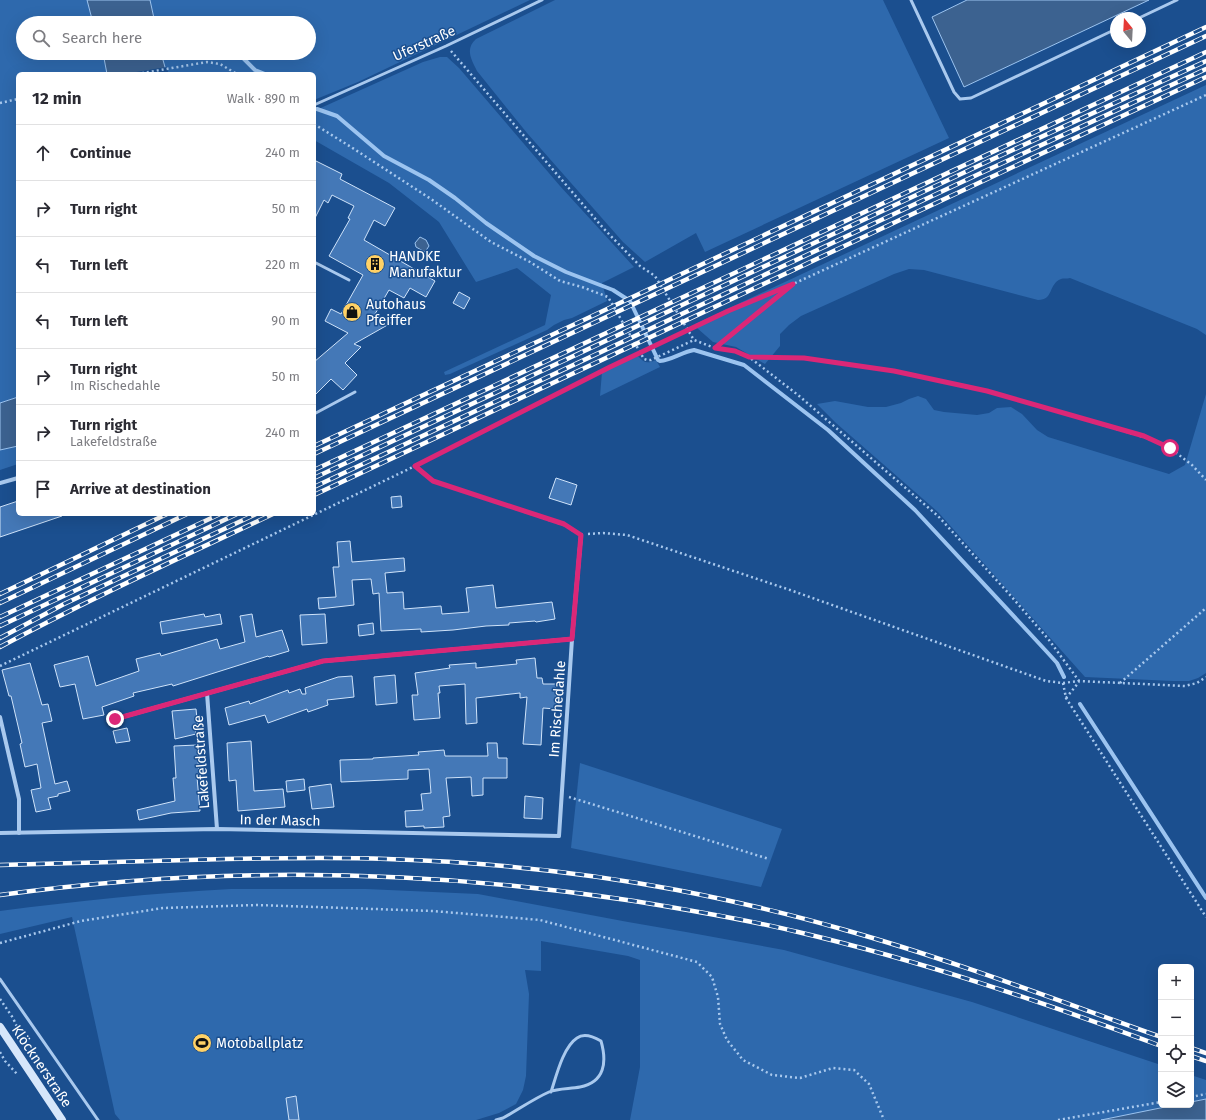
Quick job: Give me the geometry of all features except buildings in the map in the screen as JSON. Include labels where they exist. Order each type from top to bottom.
[{"type":"main road","name":"Klöcknerstraße","points":[[0,1027],[62,1120]]},
{"type":"street","points":[[0,483],[16,479]]},
{"type":"street","name":"Im Rischedahle","points":[[559,836],[572,639],[581,535]]},
{"type":"street","name":"Lakefeldstraße","points":[[115,719],[323,661],[572,639]]},
{"type":"street","name":"Lakefeldstraße","points":[[207,693],[217,829]]},
{"type":"street","points":[[0,717],[19,799],[19,833]]},
{"type":"street","name":"In der Masch","points":[[0,833],[217,829],[559,836]]},
{"type":"lane","name":"Uferstraße","points":[[316,104],[446,46],[542,0]]},
{"type":"lane","points":[[911,0],[954,92],[960,99],[971,98],[1110,32]]},
{"type":"lane","points":[[1146,15],[1177,0]]},
{"type":"lane","points":[[316,263],[348,280]]},
{"type":"lane","points":[[316,413],[355,392]]},
{"type":"lane","points":[[0,979],[98,1120]]},
{"type":"lane","points":[[496,1120],[503,1118],[551,1092],[582,1087],[598,1078],[604,1067],[601,1041],[585,1036],[577,1038],[569,1046],[551,1092]]},
{"type":"path","points":[[446,46],[604,229],[640,266],[655,276],[694,340],[715,348],[735,351],[749,357],[798,395],[938,516],[1044,634],[1079,682]]},
{"type":"path","points":[[148,72],[207,62],[220,64],[234,72]]},
{"type":"path","points":[[316,514],[415,466],[610,367],[694,327],[793,284],[1206,94]]},
{"type":"path","points":[[0,103],[16,99]]},
{"type":"path","points":[[316,125],[431,199],[491,242],[530,262],[560,281],[582,287],[608,297],[644,359],[647,360],[655,358],[694,340]]},
{"type":"path","points":[[715,348],[793,284]]},
{"type":"path","points":[[749,357],[804,358],[894,371],[987,391],[1144,436],[1170,448],[1192,465],[1206,480]]},
{"type":"path","points":[[415,466],[433,481],[564,524],[581,535],[603,533],[627,535],[790,590],[1046,681],[1063,683],[1120,683],[1185,686],[1197,683],[1206,677]]},
{"type":"path","points":[[0,666],[311,516]]},
{"type":"path","points":[[1120,683],[1206,608]]},
{"type":"path","points":[[1066,698],[1079,682]]},
{"type":"path","points":[[1063,683],[1066,698],[1206,916]]},
{"type":"path","points":[[562,795],[769,859]]},
{"type":"path","points":[[0,944],[81,921],[163,908],[257,905],[433,911],[540,920],[697,962],[712,977],[718,997],[720,1024],[727,1040],[743,1060],[772,1075],[800,1078],[833,1068],[854,1070],[869,1084],[883,1120]]},
{"type":"path","points":[[0,1052],[5,1061],[17,1074]]},
{"type":"path","points":[[1194,1096],[1206,1094]]},
{"type":"path","points":[[1058,1120],[1158,1103]]},
{"type":"shaded area","points":[[0,0],[87,0],[91,16],[16,16],[16,60],[104,60],[107,72],[16,72],[16,398],[0,403]]},
{"type":"shaded area","points":[[87,0],[150,0],[153,16],[91,16]]},
{"type":"shaded area","points":[[150,0],[530,0],[358,82],[316,99],[316,72],[166,72],[163,60],[316,60],[316,16],[153,16]]},
{"type":"shaded area","points":[[555,0],[883,0],[949,138],[705,252],[696,233],[645,262],[623,242],[527,133],[477,71],[471,58],[470,50],[476,39]]},
{"type":"shaded area","points":[[967,0],[1149,0],[1123,12],[1110,12],[1110,18],[964,87],[932,17]]},
{"type":"shaded area","points":[[440,57],[447,57],[459,68],[560,186],[634,267],[602,283],[607,301],[572,318],[564,320],[547,330],[445,375],[444,372],[545,325],[551,295],[517,268],[476,282],[439,222],[389,183],[316,141],[316,110],[423,62]]},
{"type":"shaded area","points":[[104,60],[163,60],[166,72],[107,72]]},
{"type":"shaded area","points":[[1206,85],[1206,335],[1197,329],[1070,278],[1057,281],[1047,297],[1038,300],[924,270],[909,269],[894,274],[801,316],[780,334],[780,346],[765,364],[736,347],[713,342],[697,328],[695,324]]},
{"type":"shaded area","points":[[420,237],[426,240],[429,246],[425,252],[416,247],[415,243]]},
{"type":"shaded area","points":[[638,356],[646,362],[656,360],[660,367],[600,396],[602,372]]},
{"type":"shaded area","points":[[1206,394],[1206,673],[1189,681],[1085,677],[938,512],[836,423],[817,404],[835,401],[868,407],[886,407],[918,396],[926,399],[934,410],[944,412],[977,415],[989,413],[997,408],[1011,407],[1022,414],[1037,430],[1048,437],[1169,474],[1185,465]]},
{"type":"shaded area","points":[[16,398],[16,446],[0,450],[0,403]]},
{"type":"shaded area","points":[[16,446],[16,465],[0,470],[0,450]]},
{"type":"shaded area","points":[[580,763],[782,829],[761,887],[571,848]]},
{"type":"shaded area","points":[[231,889],[366,889],[478,894],[784,950],[972,1002],[1158,1064],[1158,1108],[1160,1108],[1101,1120],[630,1120],[640,1067],[640,960],[628,956],[541,941],[541,971],[525,970],[529,994],[526,1076],[523,1090],[516,1104],[499,1113],[476,1120],[120,1120],[115,1114],[72,917],[0,934],[0,911],[173,893]]},
{"type":"shaded area","points":[[1194,1076],[1206,1080],[1206,1099],[1194,1101]]},
{"type":"shaded area","points":[[1206,1099],[1206,1120],[1101,1120],[1160,1108],[1194,1108],[1194,1101]]},
{"type":"pier","points":[[167,67],[168,72],[136,72]]},
{"type":"waterway","points":[[245,60],[255,70],[260,72]]},
{"type":"waterway","points":[[317,109],[337,116],[384,156],[429,180],[455,198],[486,223],[534,256],[566,272],[613,290],[630,301],[658,360],[669,359],[694,350],[744,365],[828,430],[915,510],[1057,663],[1064,677]]},
{"type":"waterway","points":[[1080,704],[1206,898]]},
{"type":"railway","points":[[316,445],[1206,27]]},
{"type":"railway","points":[[316,453],[1206,36]]},
{"type":"railway","points":[[316,469],[1206,52]]},
{"type":"railway","points":[[316,477],[978,166],[1206,61]]},
{"type":"railway","points":[[316,486],[981,173],[1206,69]]},
{"type":"railway","points":[[316,494],[1206,77]]},
{"type":"railway","points":[[0,594],[163,516]]},
{"type":"railway","points":[[0,603],[183,516]]},
{"type":"railway","points":[[0,617],[216,516]]},
{"type":"railway","points":[[0,626],[233,516]]},
{"type":"railway","points":[[0,638],[64,604],[252,516]]},
{"type":"railway","points":[[0,647],[101,595],[269,516]]},
{"type":"railway","points":[[0,865],[246,859],[367,858],[496,865],[605,878],[720,899],[783,913],[845,930],[964,967],[1158,1036]]},
{"type":"railway","points":[[0,895],[158,879],[317,875],[397,877],[476,882],[555,890],[634,901],[716,915],[778,927],[844,943],[981,983],[1158,1045]]},
{"type":"railway","points":[[1194,1049],[1206,1053]]},
{"type":"railway","points":[[1194,1057],[1206,1061]]},
{"type":"place","name":"HANDKE Manufaktur","points":[[375,264]]},
{"type":"place","name":"Autohaus Pfeiffer","points":[[352,312]]},
{"type":"place","name":"Motoballplatz","points":[[202,1043]]},
{"type":"route","points":[[115,719],[323,661],[572,639],[581,535],[564,524],[433,481],[415,466],[610,367],[728,311],[793,284],[715,348],[735,351],[749,357],[804,358],[894,371],[987,391],[1144,436],[1170,448]]}]
